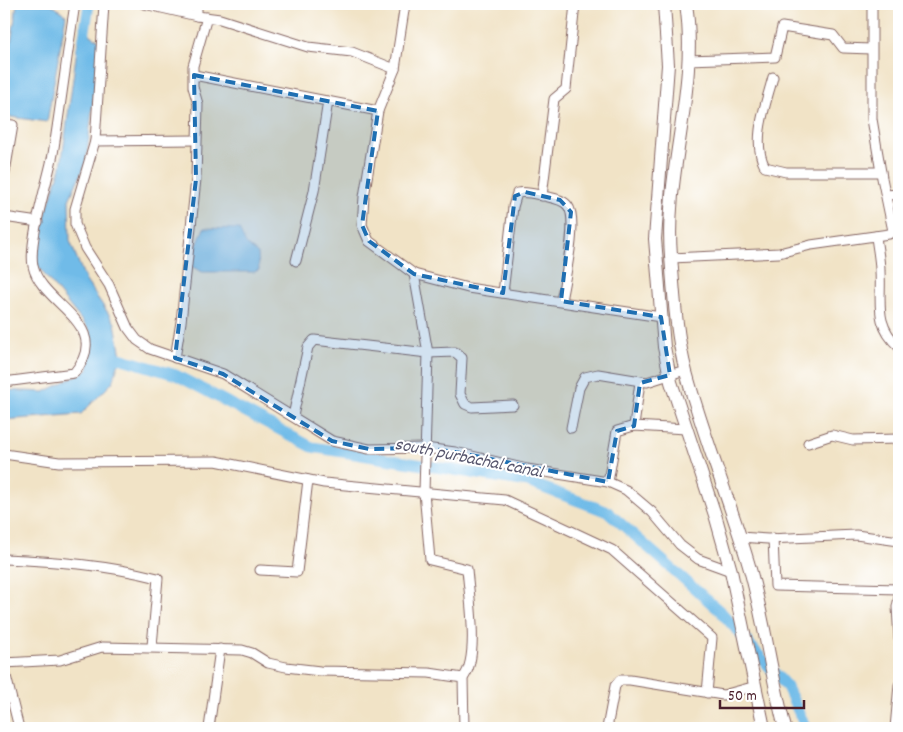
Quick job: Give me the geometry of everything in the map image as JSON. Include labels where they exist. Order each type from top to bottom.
[{"type":"main road","points":[[664,4],[668,65],[656,239],[661,317],[670,375],[716,518],[734,588],[764,728]]},
{"type":"main road","points":[[686,4],[689,22],[688,60],[670,242],[678,328],[685,370],[748,561],[785,728]]},
{"type":"street","points":[[4,382],[74,374],[81,365],[85,350],[85,341],[78,320],[47,290],[33,265],[38,222],[53,154],[75,4]]},
{"type":"street","points":[[104,4],[95,141],[75,209],[75,224],[85,248],[109,285],[128,328],[136,340],[150,349],[223,374],[332,441],[368,449],[424,451],[608,482],[626,490],[652,512],[680,545],[698,559],[730,571]]},
{"type":"street","points":[[144,4],[207,17],[308,47],[352,52],[395,69]]},
{"type":"street","points":[[197,4],[197,16]]},
{"type":"street","points":[[405,4],[395,69],[378,111],[364,197],[362,225],[369,241],[414,274],[468,288],[661,317]]},
{"type":"street","points":[[542,196],[554,99],[566,89],[575,4]]},
{"type":"street","points":[[671,258],[779,253],[811,245],[889,234],[893,231],[872,119],[872,4]]},
{"type":"street","points":[[175,358],[181,322],[196,187],[198,104],[193,87],[193,66],[207,17]]},
{"type":"street","points":[[688,60],[775,58],[782,27],[833,34],[843,48],[871,49]]},
{"type":"street","points":[[194,75],[378,111]]},
{"type":"street","points":[[773,78],[763,116],[759,148],[765,167],[786,172],[881,172]]},
{"type":"street","points":[[296,260],[314,190],[328,102]]},
{"type":"street","points":[[4,124],[13,125],[6,151],[4,178]]},
{"type":"street","points":[[95,141],[196,140]]},
{"type":"street","points":[[503,293],[515,196],[521,192],[560,200],[568,205],[571,212],[572,227],[561,301]]},
{"type":"street","points":[[886,195],[899,194]]},
{"type":"street","points":[[4,217],[38,222]]},
{"type":"street","points":[[876,236],[880,270],[880,318],[889,338],[899,347]]},
{"type":"street","points":[[414,274],[428,353],[424,489],[430,560],[467,569],[471,652],[469,671],[463,678],[464,728]]},
{"type":"street","points":[[293,416],[308,347],[314,340],[428,353],[455,352],[461,355],[460,394],[465,404],[472,407],[513,405]]},
{"type":"street","points":[[570,428],[579,388],[585,377],[598,374],[640,382],[657,380],[685,370]]},
{"type":"street","points":[[634,426],[640,382]]},
{"type":"street","points":[[608,482],[617,431],[634,426],[686,429]]},
{"type":"street","points":[[808,442],[832,435],[853,440],[899,440]]},
{"type":"street","points":[[4,454],[59,462],[216,461],[324,484],[424,489],[505,500],[612,550],[712,638],[707,693]]},
{"type":"street","points":[[260,570],[298,572],[308,480]]},
{"type":"street","points":[[740,537],[773,538],[856,535],[899,541]]},
{"type":"street","points":[[773,538],[774,586],[899,589]]},
{"type":"street","points":[[4,559],[63,561],[123,569],[158,578],[152,646]]},
{"type":"street","points":[[899,597],[897,607],[899,639]]},
{"type":"street","points":[[4,663],[60,660],[102,647],[152,646],[242,650],[268,663],[286,668],[320,671],[429,672],[463,678]]},
{"type":"street","points":[[209,728],[220,649]]},
{"type":"street","points":[[4,674],[19,728]]},
{"type":"street","points":[[607,728],[615,686],[620,680],[723,695],[756,686]]},
{"type":"street","points":[[895,728],[899,685]]},
{"type":"highlighted area","points":[[194,75],[378,111],[362,225],[369,241],[414,274],[503,293],[515,196],[525,192],[560,200],[571,212],[561,301],[661,317],[670,375],[640,383],[634,426],[617,431],[608,482],[455,452],[425,448],[369,449],[332,441],[223,374],[175,358],[196,179]]},
{"type":"water","points":[[17,4],[51,4],[66,15],[47,122],[4,116],[4,88]]},
{"type":"water","points":[[88,33],[100,41],[86,163],[69,200],[70,241],[86,281],[115,323],[121,356],[112,383],[81,414],[4,420],[4,390],[44,392],[88,370],[90,331],[35,263],[47,209],[61,167],[78,41]]},
{"type":"water","points":[[204,228],[239,229],[246,244],[258,254],[259,270],[254,272],[202,272],[189,265]]},
{"type":"waterway","points":[[82,50],[89,4]]},
{"type":"waterway","name":"south purbachal canal","points":[[106,354],[176,375],[312,447],[528,482],[608,512],[721,612],[787,687],[806,728]]}]
